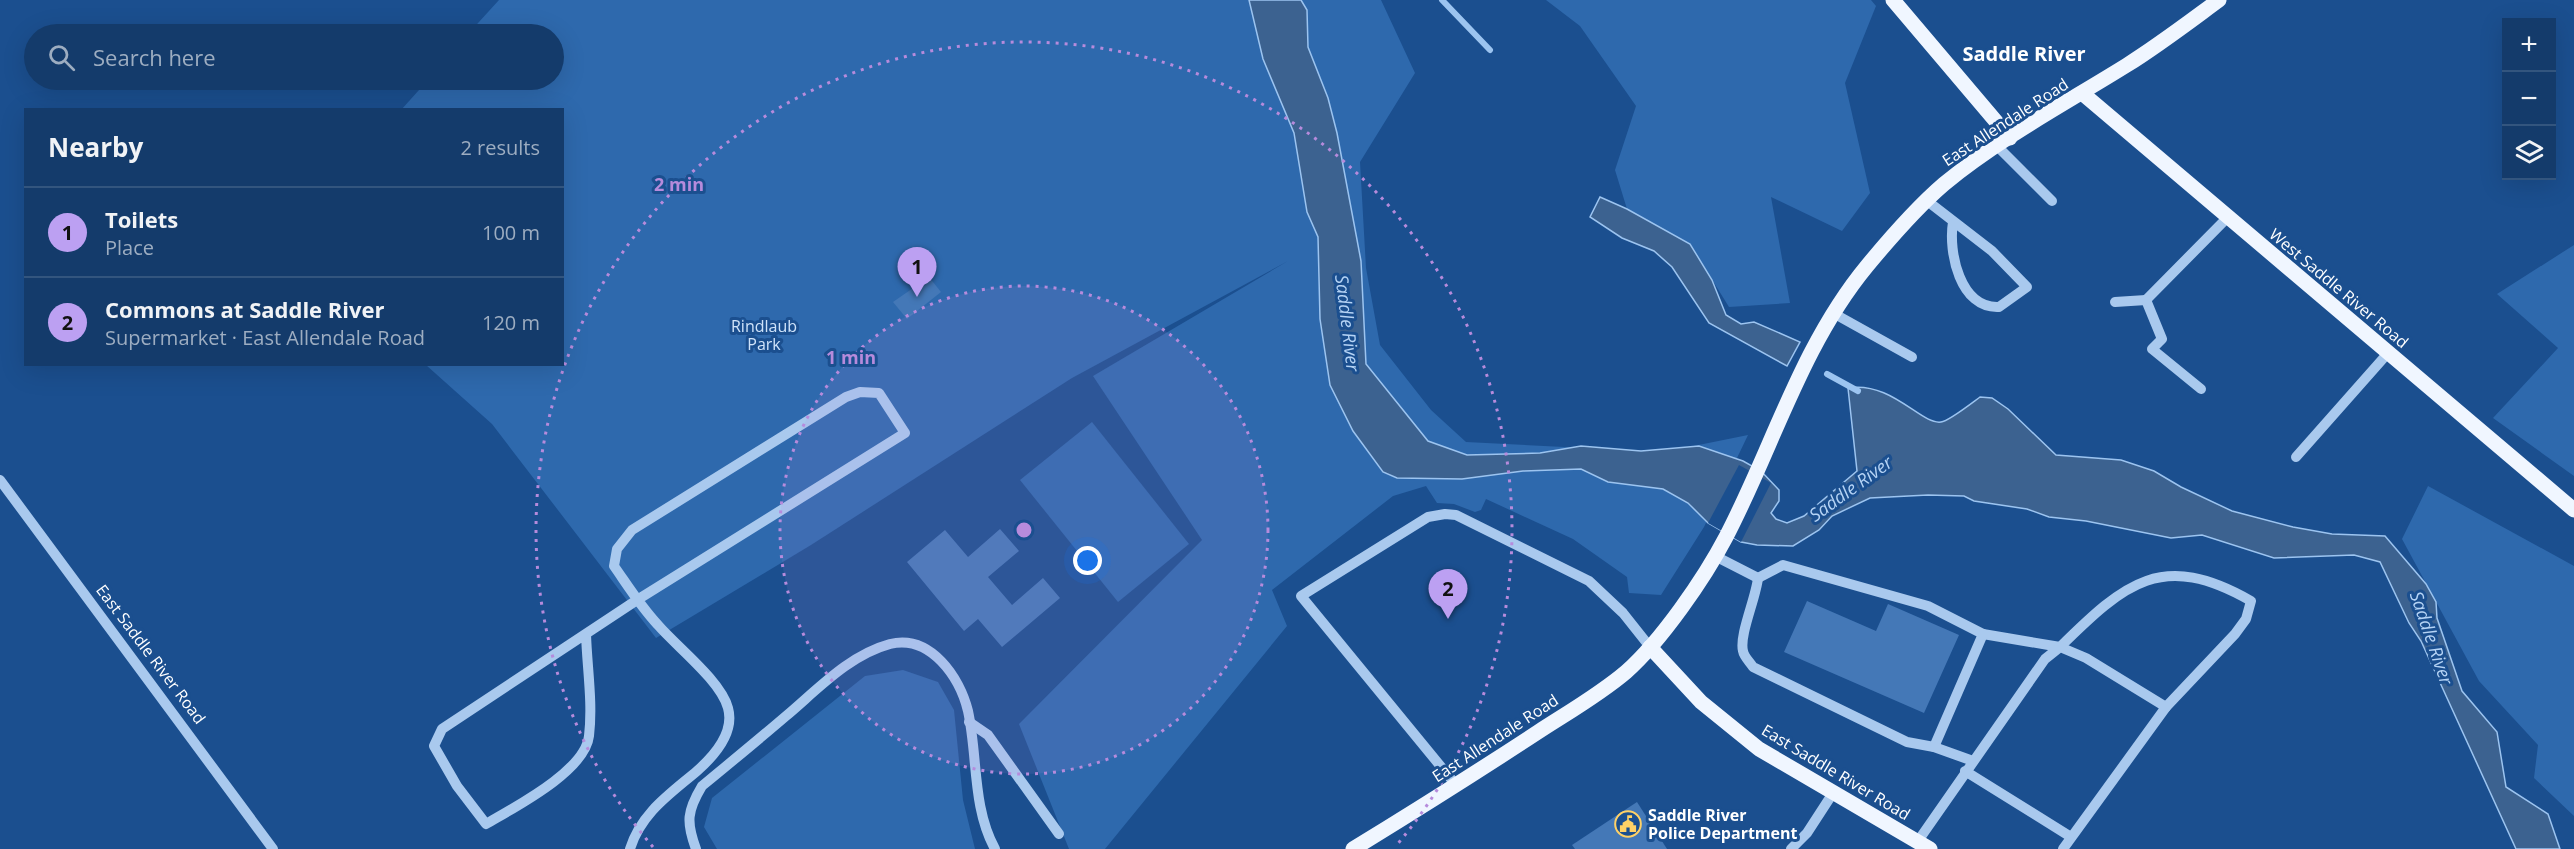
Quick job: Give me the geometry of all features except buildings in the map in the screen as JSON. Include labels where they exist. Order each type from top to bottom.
[{"type":"main road","points":[[1893,0],[2004,142]]},
{"type":"main road","name":"East Allendale Road","points":[[1353,849],[1456,785],[1612,682],[1650,647],[1715,556],[1759,466],[1776,423],[1833,313],[1867,266],[1926,200],[1957,174],[2132,62],[2219,0]]},
{"type":"main road","name":"West Saddle River Road","points":[[2082,93],[2574,510]]},
{"type":"main road","name":"East Saddle River Road","points":[[1650,647],[1701,702],[1738,734],[1782,764],[1924,845]]},
{"type":"street","points":[[2004,142],[2052,201]]},
{"type":"street","points":[[1926,200],[1992,251],[2027,287],[1999,307],[1982,305],[1974,298],[1965,286],[1952,254],[1950,242],[1953,222]]},
{"type":"street","points":[[2115,302],[2146,300],[2228,217]]},
{"type":"street","points":[[2146,300],[2162,339],[2152,349],[2201,389]]},
{"type":"street","points":[[1833,313],[1912,357]]},
{"type":"street","points":[[2296,457],[2388,353]]},
{"type":"street","points":[[586,634],[589,738],[582,756],[566,772],[486,824],[457,786],[434,746],[442,729],[637,600],[905,433],[879,393],[860,392],[846,397],[632,530],[617,549],[614,566],[637,600],[718,688],[729,709],[728,731],[718,749],[656,806],[636,830],[630,849]]},
{"type":"street","name":"East Saddle River Road","points":[[0,480],[273,849]]},
{"type":"street","points":[[1456,785],[1301,596],[1428,518],[1445,514],[1456,515],[1589,580],[1623,613],[1650,647]]},
{"type":"street","points":[[1715,556],[1758,578]]},
{"type":"street","points":[[1758,578],[1783,565],[1928,606],[1983,634],[2060,647],[2086,658],[2166,707]]},
{"type":"street","points":[[1924,845],[1965,771],[2045,659],[2096,612],[2136,583],[2178,575],[2221,584],[2251,601],[2246,619],[2235,634],[2166,707],[2063,849]]},
{"type":"street","points":[[1758,578],[1756,597],[1742,638],[1743,653],[1753,667],[1907,742],[1934,747],[1973,761]]},
{"type":"street","points":[[1934,747],[1983,634]]},
{"type":"street","points":[[696,849],[688,827],[692,803],[702,786],[862,655],[892,644],[915,645],[940,658],[957,680],[969,722],[980,807],[995,849]]},
{"type":"street","points":[[969,722],[988,735],[1059,834]]},
{"type":"street","points":[[1965,771],[2070,837]]},
{"type":"street","points":[[1791,849],[1807,834],[1833,793]]},
{"type":"green space","name":"Rindlaub Park","points":[[499,0],[1381,0],[1415,73],[1360,162],[1366,268],[1380,345],[1431,410],[1466,442],[1664,452],[1748,435],[1704,527],[1661,595],[1629,593],[1627,577],[1573,539],[1486,499],[1481,510],[1475,512],[1454,504],[1437,503],[1426,486],[1393,496],[1272,590],[1287,626],[1105,849],[1069,849],[1019,724],[1202,540],[1093,376],[1288,261],[1072,378],[811,545],[656,638],[492,424],[427,366],[564,366],[564,108],[403,108],[419,90],[564,90],[564,24],[477,24]]},
{"type":"green space","points":[[1546,0],[1871,0],[1876,6],[1845,83],[1870,193],[1842,231],[1771,197],[1790,303],[1729,307],[1690,244],[1627,209],[1615,170],[1636,106],[1580,26]]},
{"type":"green space","points":[[2574,245],[2574,476],[2493,418],[2558,348],[2497,294]]},
{"type":"green space","points":[[1092,422],[1189,544],[1118,602],[1020,480]]},
{"type":"green space","points":[[2428,486],[2574,566],[2574,816],[2534,778],[2538,745],[2479,681],[2402,539]]},
{"type":"green space","points":[[903,670],[938,682],[954,710],[963,800],[975,849],[717,849],[704,827],[712,798],[865,676]]},
{"type":"water","points":[[1249,0],[1301,0],[1307,10],[1308,47],[1328,98],[1337,133],[1361,261],[1366,364],[1428,441],[1467,455],[1540,453],[1581,446],[1641,451],[1699,446],[1743,461],[1761,471],[1779,490],[1779,501],[1771,513],[1776,519],[1787,523],[1804,516],[1857,471],[1848,388],[1878,391],[1891,396],[1924,417],[1941,422],[1980,397],[1992,398],[2008,409],[2056,455],[2121,460],[2154,471],[2181,487],[2232,511],[2293,527],[2332,534],[2385,536],[2426,584],[2436,602],[2437,618],[2462,691],[2497,732],[2506,787],[2548,814],[2560,849],[2516,849],[2421,641],[2409,623],[2380,562],[2354,555],[2274,558],[2202,535],[2171,538],[2086,521],[2049,517],[2027,509],[1974,501],[1964,496],[1928,495],[1870,498],[1832,516],[1819,530],[1793,546],[1757,545],[1741,542],[1708,523],[1688,503],[1663,489],[1608,482],[1581,469],[1523,471],[1462,479],[1397,478],[1383,472],[1353,431],[1330,385],[1320,319],[1318,237],[1307,212],[1294,133],[1263,59]]},
{"type":"water","points":[[1600,197],[1627,209],[1690,244],[1712,280],[1726,315],[1741,324],[1754,322],[1800,342],[1787,366],[1709,323],[1672,267],[1654,251],[1622,238],[1590,217]]},
{"type":"pier","points":[[1739,465],[1771,483],[1741,542],[1708,523]]},
{"type":"waterway","points":[[1442,0],[1490,50]]},
{"type":"waterway","points":[[1827,374],[1858,391]]},
{"type":"place","name":"Toilets","points":[[917,297]]},
{"type":"place","name":"Commons at Saddle River","points":[[1448,619]]},
{"type":"place","name":"Saddle River Police Department","points":[[1628,824]]},
{"type":"district","name":"Saddle River","points":[[2024,54]]}]
